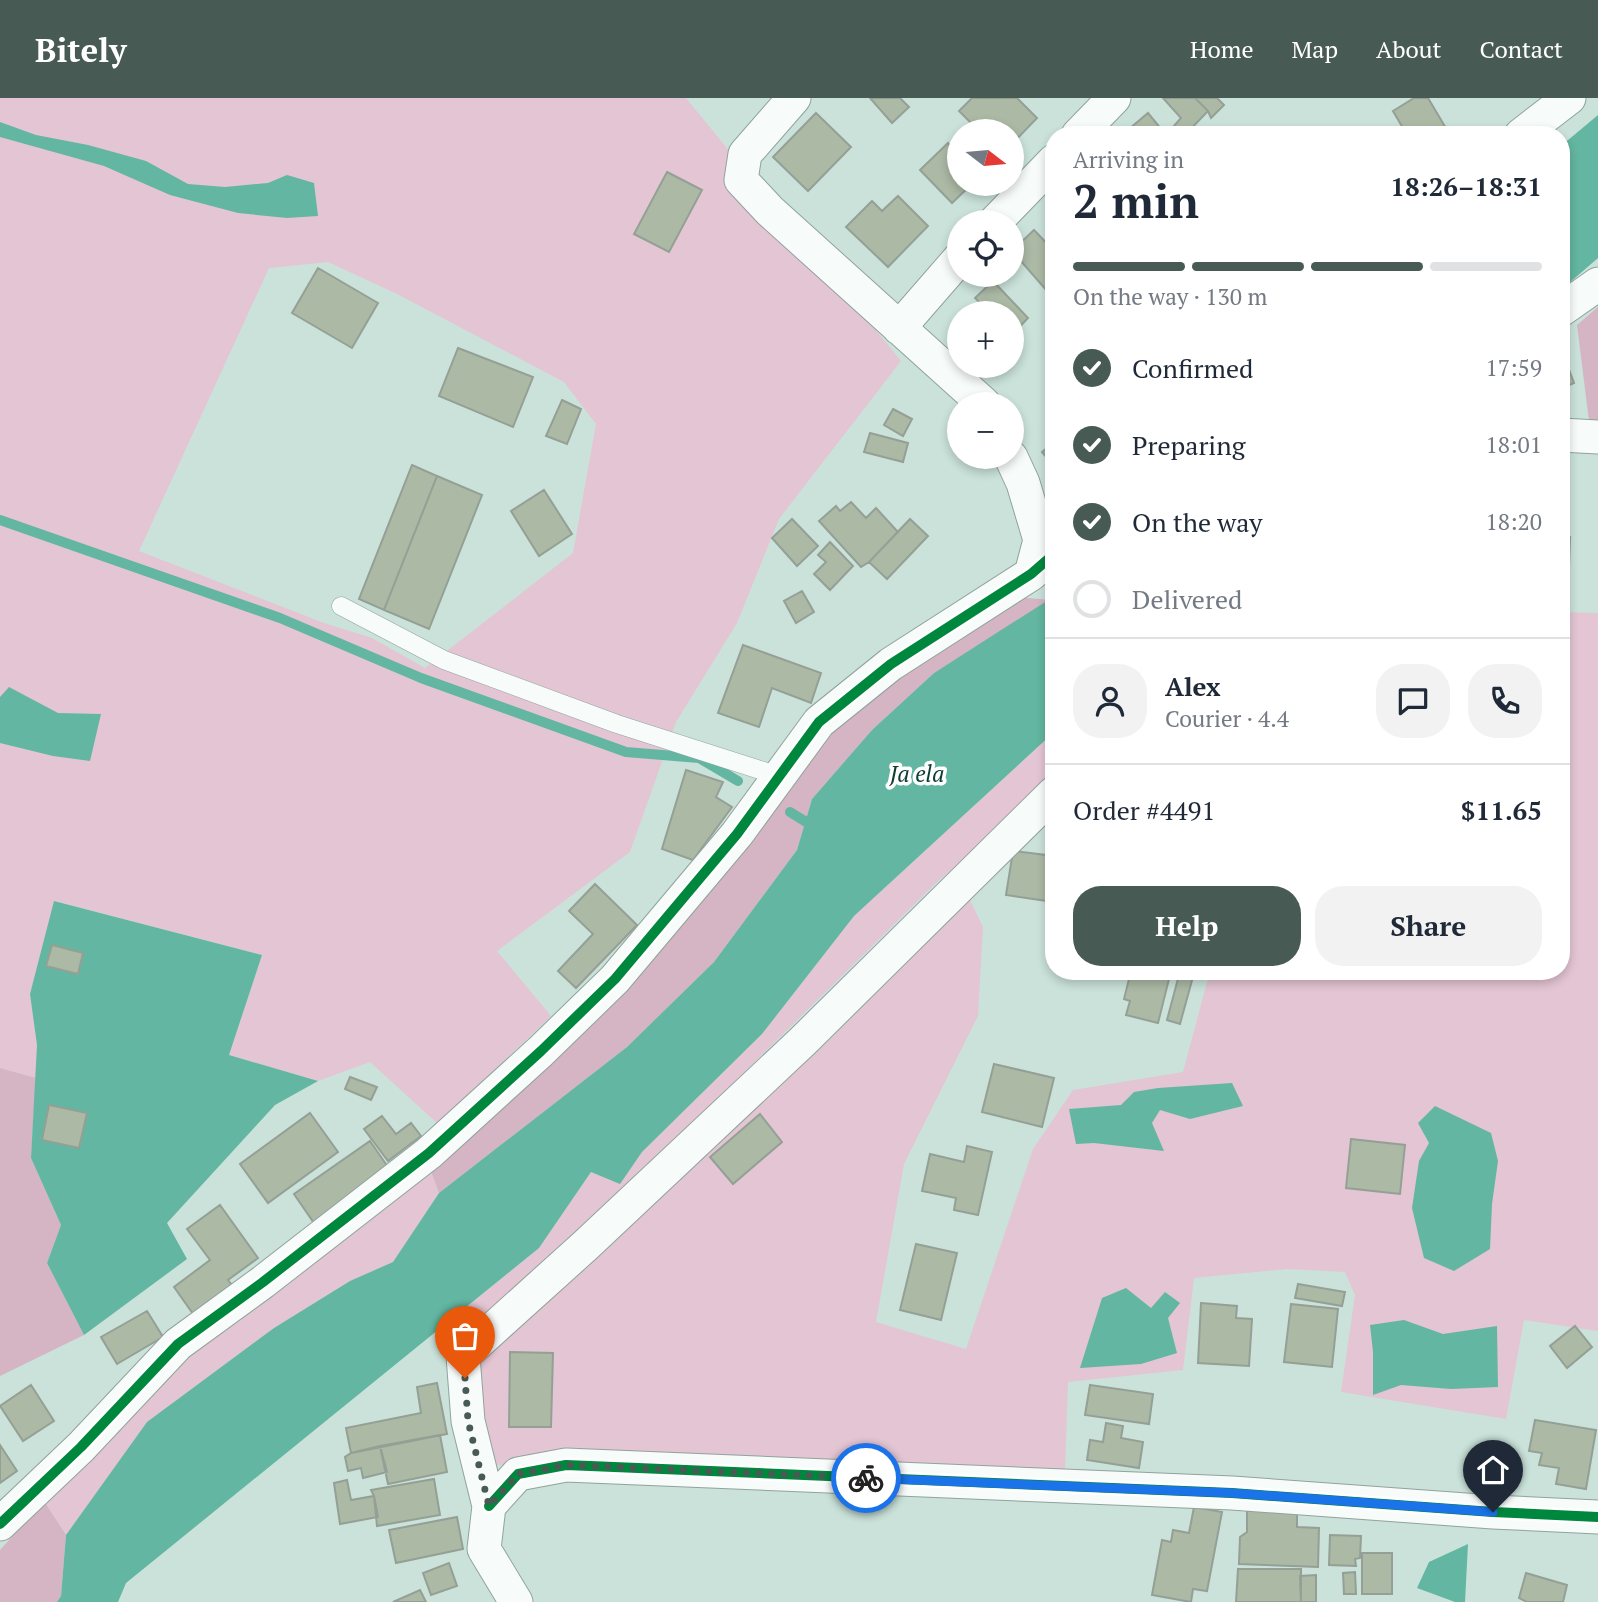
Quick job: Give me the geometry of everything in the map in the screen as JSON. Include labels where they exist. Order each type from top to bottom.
[{"type":"street","points":[[794,98],[745,154],[741,180],[771,211],[971,392]]},
{"type":"street","points":[[1088,126],[1114,98]]},
{"type":"street","points":[[1533,126],[1569,98]]},
{"type":"street","points":[[1007,210],[1045,170]]},
{"type":"street","points":[[899,328],[947,273]]},
{"type":"street","points":[[1570,304],[1598,284]]},
{"type":"street","points":[[1570,435],[1598,437]]},
{"type":"street","points":[[0,1524],[81,1447],[178,1345],[429,1153],[615,979],[737,834],[819,722],[881,672],[1042,564],[1040,540],[1017,469]]},
{"type":"street","points":[[516,1602],[484,1549],[489,1506],[468,1421],[463,1356],[586,1245],[803,1041],[1045,802]]},
{"type":"street","points":[[489,1506],[518,1474],[566,1465],[1232,1493],[1598,1517]]},
{"type":"lane","points":[[341,606],[444,660],[617,724],[779,776]]},
{"type":"shaded area","points":[[0,98],[686,98],[901,361],[779,519],[737,623],[676,722],[630,852],[497,951],[551,1016],[438,1124],[370,1062],[318,1081],[229,1055],[262,955],[55,901],[30,994],[37,1045],[36,1078],[0,1068]],"holes":[[[328,262],[397,294],[564,382],[596,424],[573,553],[425,668],[372,638],[324,623],[139,551],[269,268]]]},
{"type":"shaded area","points":[[1598,307],[1598,422],[1589,421],[1577,325]]},
{"type":"shaded area","points":[[1015,597],[1045,600],[1045,604],[934,673],[872,730],[812,799],[797,850],[714,962],[627,1047],[439,1193],[429,1166],[838,726],[904,672]]},
{"type":"shaded area","points":[[1570,612],[1598,613],[1598,1331],[1524,1320],[1506,1419],[1341,1392],[1355,1295],[1345,1272],[1288,1269],[1194,1278],[1183,1370],[1068,1382],[1065,1471],[495,1465],[473,1356],[969,898],[983,927],[978,1016],[904,1164],[876,1322],[966,1349],[1033,1149],[1073,1090],[1183,1072],[1208,980],[1570,980]]},
{"type":"shaded area","points":[[1045,740],[1045,790],[937,882],[453,1360],[446,1324],[539,1248],[591,1172],[620,1183],[642,1152],[762,1034],[854,916]]},
{"type":"shaded area","points":[[0,1068],[36,1078],[31,1158],[61,1225],[47,1263],[84,1335],[0,1376]]},
{"type":"shaded area","points":[[429,1166],[439,1193],[393,1262],[350,1281],[274,1328],[147,1422],[66,1535],[44,1501],[177,1360]]},
{"type":"shaded area","points":[[44,1501],[66,1535],[61,1596],[57,1602],[0,1602],[0,1550]]},
{"type":"water","points":[[1598,115],[1598,258],[1570,282],[1570,138]]},
{"type":"water","points":[[0,122],[36,135],[88,145],[146,161],[188,184],[225,187],[268,183],[287,175],[314,183],[318,216],[287,218],[238,213],[170,195],[104,166],[0,137]]},
{"type":"water","name":"Ja ela","points":[[1045,602],[1045,740],[854,916],[762,1034],[642,1152],[620,1184],[591,1172],[539,1248],[126,1583],[118,1602],[57,1602],[61,1596],[66,1535],[147,1422],[274,1328],[350,1281],[393,1262],[439,1193],[627,1047],[714,962],[797,850],[812,799],[872,730],[934,673]]},
{"type":"water","points":[[9,687],[58,713],[101,714],[90,761],[53,756],[0,743],[0,697]]},
{"type":"water","points":[[54,901],[262,955],[229,1055],[318,1081],[275,1105],[167,1223],[187,1259],[84,1335],[47,1263],[61,1225],[31,1158],[37,1045],[30,994]]},
{"type":"water","points":[[1232,1083],[1243,1106],[1190,1119],[1160,1110],[1152,1123],[1164,1151],[1094,1143],[1076,1144],[1069,1109],[1121,1105],[1134,1092],[1158,1088]]},
{"type":"water","points":[[1435,1106],[1491,1133],[1498,1161],[1490,1249],[1454,1271],[1424,1258],[1412,1208],[1419,1161],[1429,1143],[1418,1123]]},
{"type":"water","points":[[1126,1288],[1151,1308],[1165,1292],[1180,1303],[1168,1318],[1177,1353],[1141,1364],[1080,1368],[1102,1298]]},
{"type":"water","points":[[1404,1320],[1443,1334],[1497,1326],[1498,1387],[1451,1389],[1401,1385],[1373,1395],[1370,1325]]},
{"type":"water","points":[[1468,1544],[1465,1602],[1455,1602],[1417,1588],[1429,1562]]},
{"type":"building","points":[[870,98],[900,98],[909,107],[892,123]]},
{"type":"building","points":[[972,98],[1017,98],[1037,118],[1024,132],[1024,119],[967,119],[959,111]]},
{"type":"building","points":[[1163,98],[1195,98],[1208,111],[1194,126],[1174,126],[1181,118]]},
{"type":"building","points":[[1195,98],[1217,98],[1224,105],[1211,118]]},
{"type":"building","points":[[1414,98],[1428,98],[1445,126],[1402,126],[1393,111]]},
{"type":"building","points":[[816,113],[851,147],[808,191],[773,157]]},
{"type":"building","points":[[1148,113],[1159,126],[1133,126]]},
{"type":"building","points":[[947,144],[947,196],[959,196],[952,203],[920,170]]},
{"type":"building","points":[[667,172],[702,190],[669,252],[634,234]]},
{"type":"building","points":[[898,196],[928,226],[888,267],[846,227],[872,201],[882,211]]},
{"type":"building","points":[[1034,230],[1045,242],[1045,289],[1024,265],[1024,240]]},
{"type":"building","points":[[318,268],[378,303],[352,348],[292,313]]},
{"type":"building","points":[[987,287],[999,287],[1012,301],[978,301],[975,298]]},
{"type":"building","points":[[458,348],[533,377],[513,427],[439,396]]},
{"type":"building","points":[[562,400],[581,409],[567,444],[546,436]]},
{"type":"building","points":[[893,409],[912,419],[903,436],[884,425]]},
{"type":"building","points":[[870,433],[908,443],[903,462],[864,452]]},
{"type":"building","points":[[412,465],[437,476],[384,610],[359,599]]},
{"type":"building","points":[[437,476],[482,495],[429,629],[384,610]]},
{"type":"building","points":[[544,490],[572,534],[539,556],[511,511]]},
{"type":"building","points":[[851,502],[866,518],[876,508],[898,532],[861,567],[819,521],[836,506],[840,511]]},
{"type":"building","points":[[792,519],[818,546],[797,566],[772,538]]},
{"type":"building","points":[[910,519],[928,536],[887,579],[869,562]]},
{"type":"building","points":[[830,542],[853,566],[830,590],[814,574],[826,562],[818,555]]},
{"type":"building","points":[[802,591],[814,612],[796,623],[784,601]]},
{"type":"building","points":[[743,645],[821,673],[811,703],[772,688],[759,727],[718,713]]},
{"type":"building","points":[[686,770],[723,782],[716,797],[732,807],[693,860],[662,849]]},
{"type":"building","points":[[1013,851],[1045,855],[1045,901],[1006,895]]},
{"type":"building","points":[[595,884],[637,925],[576,988],[558,971],[593,934],[569,911]]},
{"type":"building","points":[[52,945],[83,953],[78,974],[46,966]]},
{"type":"building","points":[[1129,980],[1169,980],[1158,1023],[1126,1015],[1130,1001],[1124,999]]},
{"type":"building","points":[[1178,980],[1192,980],[1180,1024],[1167,1020]]},
{"type":"building","points":[[994,1064],[1054,1078],[1042,1127],[982,1112]]},
{"type":"building","points":[[350,1077],[377,1087],[371,1100],[345,1089]]},
{"type":"building","points":[[49,1105],[87,1113],[79,1148],[42,1140]]},
{"type":"building","points":[[310,1113],[338,1152],[268,1203],[240,1164]]},
{"type":"building","points":[[760,1114],[782,1142],[733,1184],[710,1157]]},
{"type":"building","points":[[382,1116],[396,1134],[411,1123],[421,1136],[388,1161],[364,1129]]},
{"type":"building","points":[[1351,1139],[1405,1145],[1400,1194],[1346,1188]]},
{"type":"building","points":[[370,1141],[390,1170],[314,1223],[294,1194]]},
{"type":"building","points":[[967,1146],[992,1152],[978,1215],[954,1210],[956,1198],[922,1191],[930,1154],[964,1162]]},
{"type":"building","points":[[220,1205],[258,1258],[228,1280],[235,1289],[196,1318],[174,1287],[210,1260],[187,1229]]},
{"type":"building","points":[[916,1244],[957,1253],[941,1320],[900,1310]]},
{"type":"building","points":[[1298,1284],[1345,1292],[1342,1306],[1295,1298]]},
{"type":"building","points":[[1201,1303],[1237,1306],[1236,1318],[1252,1319],[1249,1366],[1198,1363]]},
{"type":"building","points":[[1291,1304],[1338,1309],[1332,1367],[1284,1362]]},
{"type":"building","points":[[147,1311],[163,1337],[117,1364],[101,1337]]},
{"type":"building","points":[[1575,1326],[1592,1347],[1567,1368],[1550,1346]]},
{"type":"building","points":[[510,1352],[553,1353],[551,1427],[509,1427]]},
{"type":"building","points":[[437,1383],[447,1434],[351,1453],[346,1428],[421,1413],[417,1387]]},
{"type":"building","points":[[31,1385],[54,1421],[23,1441],[0,1406]]},
{"type":"building","points":[[1090,1385],[1153,1394],[1149,1424],[1085,1415]]},
{"type":"building","points":[[1535,1420],[1596,1430],[1586,1489],[1556,1484],[1559,1468],[1539,1465],[1542,1453],[1529,1451]]},
{"type":"building","points":[[1106,1423],[1123,1426],[1121,1438],[1143,1442],[1139,1468],[1087,1460],[1090,1440],[1103,1442]]},
{"type":"building","points":[[440,1435],[447,1472],[388,1484],[380,1446]]},
{"type":"building","points":[[0,1445],[17,1471],[0,1483]]},
{"type":"building","points":[[380,1446],[387,1472],[363,1478],[361,1468],[348,1471],[345,1457]]},
{"type":"building","points":[[434,1479],[440,1515],[377,1526],[371,1490]]},
{"type":"building","points":[[347,1480],[351,1500],[374,1496],[378,1517],[340,1524],[334,1483]]},
{"type":"building","points":[[1194,1507],[1222,1512],[1207,1591],[1193,1589],[1191,1602],[1152,1595],[1162,1540],[1171,1542],[1173,1530],[1189,1533]]},
{"type":"building","points":[[1247,1509],[1297,1511],[1297,1527],[1319,1528],[1318,1567],[1239,1564],[1240,1537],[1247,1532]]},
{"type":"building","points":[[457,1517],[463,1549],[396,1563],[389,1530]]},
{"type":"building","points":[[1330,1535],[1361,1536],[1360,1558],[1355,1559],[1356,1566],[1329,1565]]},
{"type":"building","points":[[1362,1553],[1392,1553],[1392,1594],[1362,1594]]},
{"type":"building","points":[[449,1563],[457,1586],[431,1595],[423,1573]]},
{"type":"building","points":[[1238,1569],[1301,1569],[1301,1602],[1236,1602]]},
{"type":"building","points":[[1355,1572],[1356,1594],[1344,1594],[1343,1573]]},
{"type":"building","points":[[1526,1573],[1567,1585],[1563,1602],[1527,1602],[1519,1598]]},
{"type":"building","points":[[1316,1575],[1316,1602],[1301,1602],[1300,1576]]},
{"type":"building","points":[[420,1590],[426,1602],[393,1602]]},
{"type":"waterway","points":[[0,520],[280,618],[421,678],[626,752],[699,758],[738,781]]},
{"type":"waterway","points":[[790,812],[816,828]]},
{"type":"cycle path","points":[[0,1524],[81,1447],[178,1344],[263,1282],[429,1153],[615,979],[737,834],[819,722],[891,664],[1031,574],[1045,562]]},
{"type":"cycle path","points":[[489,1506],[518,1474],[566,1465],[1232,1493],[1598,1517]]},
{"type":"way so far","points":[[465,1378],[468,1421],[489,1506],[518,1474],[566,1465],[866,1478]]},
{"type":"route","points":[[866,1478],[1232,1493],[1493,1512]]}]
